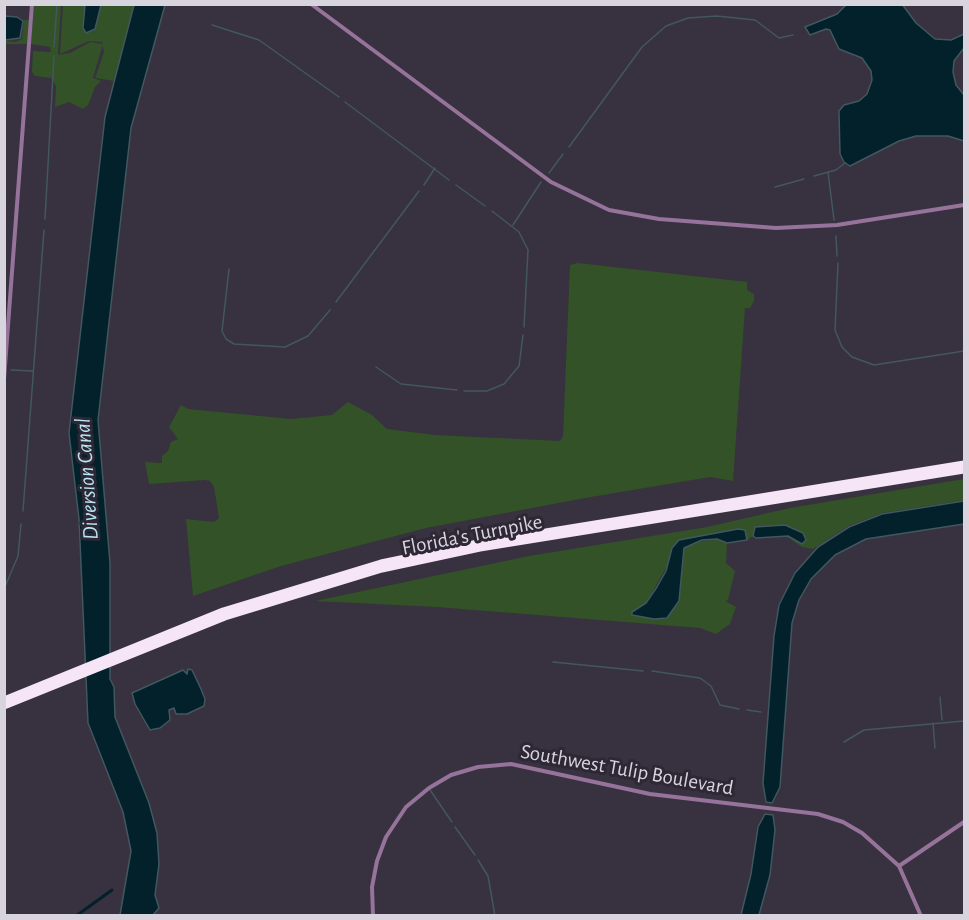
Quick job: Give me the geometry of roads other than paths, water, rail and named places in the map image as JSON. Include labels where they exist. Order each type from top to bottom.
[{"type":"highway","name":"Florida's Turnpike","points":[[4,706],[114,657],[275,593],[432,551],[964,464]]},
{"type":"highway","name":"Florida's Turnpike","points":[[114,657],[278,598],[434,557],[964,470]]},
{"type":"highway","name":"Florida's Turnpike","points":[[4,700],[79,672]]},
{"type":"street","points":[[4,379],[32,4]]},
{"type":"street","points":[[311,4],[551,182],[609,210],[659,219],[788,228],[837,225],[964,205]]},
{"type":"street","name":"Southwest Tulip Boulevard","points":[[374,915],[372,887],[379,855],[394,823],[406,807],[441,780],[463,771],[495,764],[530,766],[650,794],[818,814],[843,822],[862,833],[899,866],[921,915]]},
{"type":"street","points":[[899,866],[964,822]]},
{"type":"water","points":[[902,4],[916,23],[935,39],[951,40],[964,34],[964,48],[954,61],[953,72],[956,85],[964,95],[964,141],[948,136],[916,136],[899,141],[850,166],[844,162],[840,154],[839,111],[844,105],[859,101],[867,94],[872,80],[871,71],[862,58],[839,49],[830,30],[826,29],[810,35],[805,27],[837,14],[846,5]]},
{"type":"water","points":[[85,5],[101,5],[95,29],[86,33],[83,28]]},
{"type":"water","name":"Diversion Canal","points":[[134,5],[165,5],[131,128],[98,420],[110,563],[110,679],[114,687],[115,717],[149,803],[157,833],[159,864],[155,895],[159,908],[153,915],[120,915],[131,851],[123,812],[88,723],[79,519],[69,433],[105,117]]},
{"type":"water","points":[[5,16],[17,17],[23,21],[20,38],[5,40]]},
{"type":"water","points":[[964,501],[964,524],[866,539],[835,555],[811,579],[799,600],[792,623],[780,787],[772,803],[766,802],[763,783],[774,636],[779,605],[795,573],[818,547],[849,527],[882,514]]},
{"type":"water","points":[[785,525],[803,533],[806,540],[802,544],[788,536],[756,538],[753,536],[755,527]]},
{"type":"water","points":[[738,529],[745,530],[747,540],[727,543],[717,539],[702,540],[684,548],[679,601],[667,618],[654,619],[632,615],[632,612],[646,603],[657,587],[666,571],[672,548],[679,540]]},
{"type":"water","points":[[188,669],[192,670],[201,689],[205,699],[204,706],[187,714],[176,714],[174,708],[169,710],[170,720],[160,728],[150,730],[135,704],[132,693],[183,670],[187,674]]},
{"type":"water","points":[[765,814],[773,815],[775,830],[770,875],[759,915],[741,915],[751,874],[758,827]]},
{"type":"waterway","points":[[54,47],[57,4]]},
{"type":"waterway","points":[[569,147],[642,47],[666,26],[688,18],[717,16],[755,20],[779,38],[793,35]]},
{"type":"waterway","points":[[212,25],[259,40],[339,97]]},
{"type":"waterway","points":[[45,219],[54,56]]},
{"type":"waterway","points":[[345,102],[449,180]]},
{"type":"waterway","points":[[549,173],[563,154]]},
{"type":"waterway","points":[[814,176],[836,170],[845,163]]},
{"type":"waterway","points":[[424,185],[435,168]]},
{"type":"waterway","points":[[828,172],[834,220]]},
{"type":"waterway","points":[[775,187],[804,179]]},
{"type":"waterway","points":[[513,225],[541,182]]},
{"type":"waterway","points":[[456,185],[485,206]]},
{"type":"waterway","points":[[336,302],[419,191]]},
{"type":"waterway","points":[[492,211],[519,232],[528,250],[524,327]]},
{"type":"waterway","points":[[23,511],[44,230]]},
{"type":"waterway","points":[[836,236],[837,256]]},
{"type":"waterway","points":[[838,263],[835,330],[842,347],[852,357],[874,365],[964,351]]},
{"type":"waterway","points":[[229,269],[222,331],[226,339],[234,344],[285,347],[308,336],[330,310]]},
{"type":"waterway","points":[[464,391],[487,391],[504,384],[519,366],[523,335]]},
{"type":"waterway","points":[[376,367],[401,384],[457,390]]},
{"type":"waterway","points":[[11,370],[33,371]]},
{"type":"waterway","points":[[4,589],[18,556],[21,524]]},
{"type":"waterway","points":[[553,662],[643,671]]},
{"type":"waterway","points":[[652,671],[700,678],[711,686],[720,705],[739,709]]},
{"type":"waterway","points":[[940,697],[942,720]]},
{"type":"waterway","points":[[747,710],[761,712]]},
{"type":"waterway","points":[[844,742],[864,730],[964,721]]},
{"type":"waterway","points":[[933,723],[935,748]]},
{"type":"waterway","points":[[430,790],[452,822]]},
{"type":"waterway","points":[[455,827],[475,855]]},
{"type":"waterway","points":[[478,860],[488,876],[495,916]]},
{"type":"waterway","points":[[76,916],[112,890]]}]
